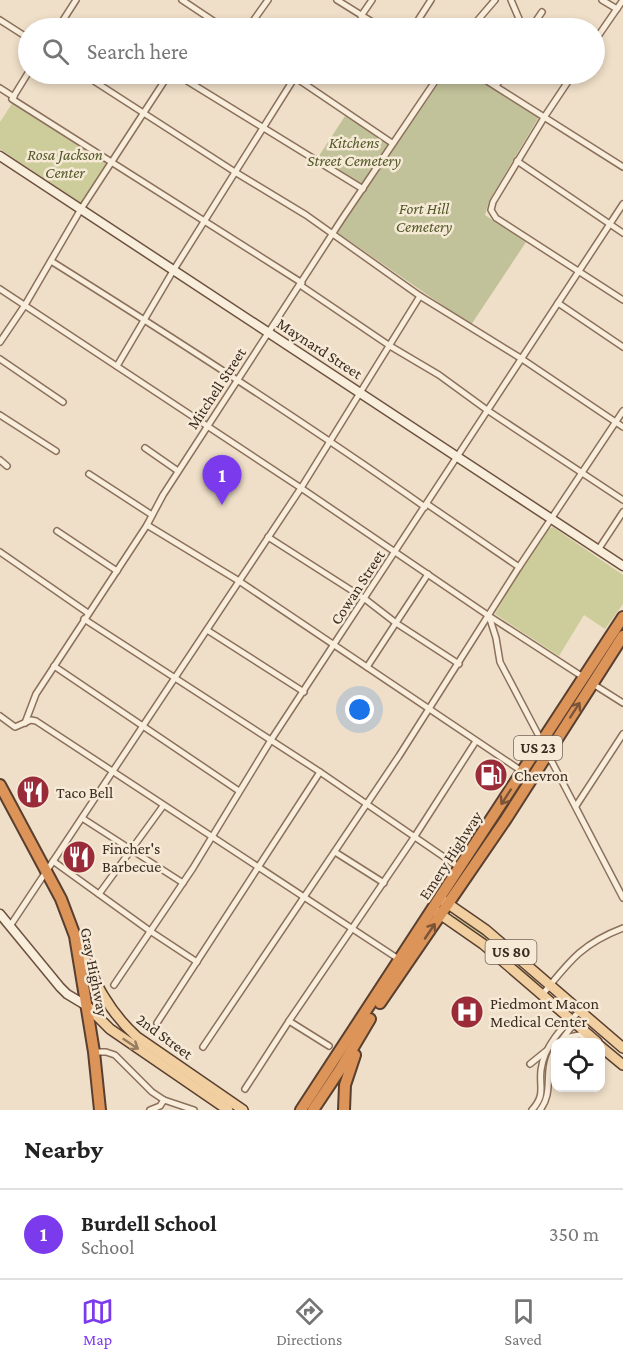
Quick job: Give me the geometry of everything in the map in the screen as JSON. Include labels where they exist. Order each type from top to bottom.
[{"type":"highway","name":"Emery Highway","points":[[444,901],[460,868],[528,775],[546,756],[623,617]]},
{"type":"highway","name":"Emery Highway","points":[[313,1110],[321,1105],[371,1016],[528,775],[542,742],[623,636]]},
{"type":"highway","name":"Gray Highway","points":[[0,785],[61,898],[75,936],[93,1041],[100,1110]]},
{"type":"highway","name":"Emery Highway","points":[[301,1110],[400,960],[437,912]]},
{"type":"highway","points":[[344,1110],[345,1085],[371,1016]]},
{"type":"highway","points":[[321,1105],[323,1077]]},
{"type":"main road","name":"US 80","points":[[444,901],[486,930],[623,1048]]},
{"type":"main road","name":"US 80","points":[[437,912],[483,944],[591,1038]]},
{"type":"main road","name":"2nd Street","points":[[75,936],[105,1000],[126,1026],[137,1037],[243,1110]]},
{"type":"main road","name":"2nd Street","points":[[87,1006],[110,1029],[228,1110]]},
{"type":"main road","points":[[93,1041],[103,1029],[110,1029]]},
{"type":"main road","name":"US 80","points":[[605,1050],[623,1065]]},
{"type":"street","points":[[64,18],[76,0]]},
{"type":"street","points":[[182,0],[208,18]]},
{"type":"street","points":[[255,18],[268,0]]},
{"type":"street","points":[[337,0],[364,18]]},
{"type":"street","points":[[361,16],[372,0]]},
{"type":"street","points":[[419,18],[431,0]]},
{"type":"street","points":[[480,18],[495,0]]},
{"type":"street","points":[[511,0],[518,18]]},
{"type":"street","points":[[602,0],[617,9]]},
{"type":"street","points":[[605,26],[623,0]]},
{"type":"street","points":[[538,18],[542,12]]},
{"type":"street","points":[[0,20],[18,32]]},
{"type":"street","points":[[13,98],[21,84]]},
{"type":"street","points":[[98,84],[306,215],[420,296],[522,359],[623,427]]},
{"type":"street","points":[[0,342],[25,306],[81,209],[162,84]]},
{"type":"street","points":[[193,84],[363,189]]},
{"type":"street","points":[[117,366],[288,84]]},
{"type":"street","points":[[306,84],[392,143]]},
{"type":"street","name":"Mitchell Street","points":[[25,723],[36,694],[147,525],[178,471],[392,143],[433,84]]},
{"type":"street","points":[[493,84],[623,167]]},
{"type":"street","points":[[566,84],[517,161],[491,208],[496,218],[623,300]]},
{"type":"street","points":[[0,88],[301,284],[390,346],[439,375],[487,410],[623,500]]},
{"type":"street","name":"Maynard Street","points":[[0,156],[623,566]]},
{"type":"street","points":[[517,161],[623,233]]},
{"type":"street","name":"Cowan Street","points":[[114,985],[183,883],[271,740],[623,204]]},
{"type":"street","points":[[51,261],[238,380],[519,567]]},
{"type":"street","points":[[0,289],[301,488],[502,625],[623,703]]},
{"type":"street","points":[[10,926],[301,488],[420,296]]},
{"type":"street","points":[[558,303],[623,347]]},
{"type":"street","points":[[0,359],[63,402]]},
{"type":"street","points":[[203,1047],[305,898],[623,411]]},
{"type":"street","points":[[0,415],[56,451]]},
{"type":"street","points":[[145,448],[178,471]]},
{"type":"street","points":[[0,460],[7,466]]},
{"type":"street","points":[[89,474],[152,515]]},
{"type":"street","points":[[598,550],[623,512]]},
{"type":"street","points":[[147,525],[238,581],[528,775]]},
{"type":"street","points":[[57,531],[117,571]]},
{"type":"street","points":[[268,537],[365,599],[459,664]]},
{"type":"street","points":[[0,552],[88,613]]},
{"type":"street","points":[[367,667],[428,574]]},
{"type":"street","points":[[489,616],[501,662],[542,742]]},
{"type":"street","points":[[84,620],[320,771],[460,868]]},
{"type":"street","points":[[496,638],[497,631],[502,625]]},
{"type":"street","points":[[207,630],[304,692]]},
{"type":"street","points":[[54,666],[239,791]]},
{"type":"street","points":[[0,716],[15,727],[31,720],[36,721],[400,960]]},
{"type":"street","points":[[576,806],[623,734]]},
{"type":"street","points":[[245,1089],[289,1021],[353,930],[476,741]]},
{"type":"street","points":[[546,756],[552,762],[576,806],[623,898]]},
{"type":"street","points":[[158,1023],[320,771]]},
{"type":"street","points":[[99,894],[163,806]]},
{"type":"street","points":[[82,819],[183,883]]},
{"type":"street","points":[[335,852],[384,883]]},
{"type":"street","points":[[53,861],[197,962]]},
{"type":"street","points":[[0,914],[60,987],[87,1006]]},
{"type":"street","points":[[542,995],[581,949],[598,938],[623,928]]},
{"type":"street","points":[[530,1064],[547,1050],[580,1011]]},
{"type":"street","points":[[289,1021],[329,1046]]},
{"type":"street","points":[[563,1038],[572,1022]]},
{"type":"street","points":[[570,1038],[579,1035],[586,1038]]},
{"type":"street","points":[[532,1110],[542,1094],[541,1071],[547,1050]]},
{"type":"street","points":[[94,1052],[114,1055],[141,1084],[164,1100],[195,1110]]},
{"type":"street","points":[[540,1110],[549,1094],[548,1072],[551,1062]]},
{"type":"street","points":[[153,1110],[164,1100]]},
{"type":"green space","name":"Fort Hill Cemetery","points":[[438,84],[485,84],[539,117],[489,201],[485,215],[526,242],[471,325],[338,233]]},
{"type":"green space","name":"Rosa Jackson Center","points":[[13,102],[108,162],[81,203],[0,149],[0,122]]},
{"type":"green space","name":"Kitchens Street Cemetery","points":[[345,116],[389,144],[362,185],[317,159]]},
{"type":"green space","points":[[553,527],[623,575],[623,604],[605,629],[584,615],[559,656],[495,614],[521,569],[548,529]]},
{"type":"green space","points":[[456,916],[480,932],[542,986],[520,972],[480,937],[454,919]]},
{"type":"place","name":"Burdell School","points":[[222,505]]},
{"type":"place","name":"Chevron","points":[[491,775]]},
{"type":"place","name":"Taco Bell","points":[[33,792]]},
{"type":"place","name":"Fincher's Barbecue","points":[[79,857]]},
{"type":"place","name":"Piedmont Macon Medical Center","points":[[467,1012]]}]
